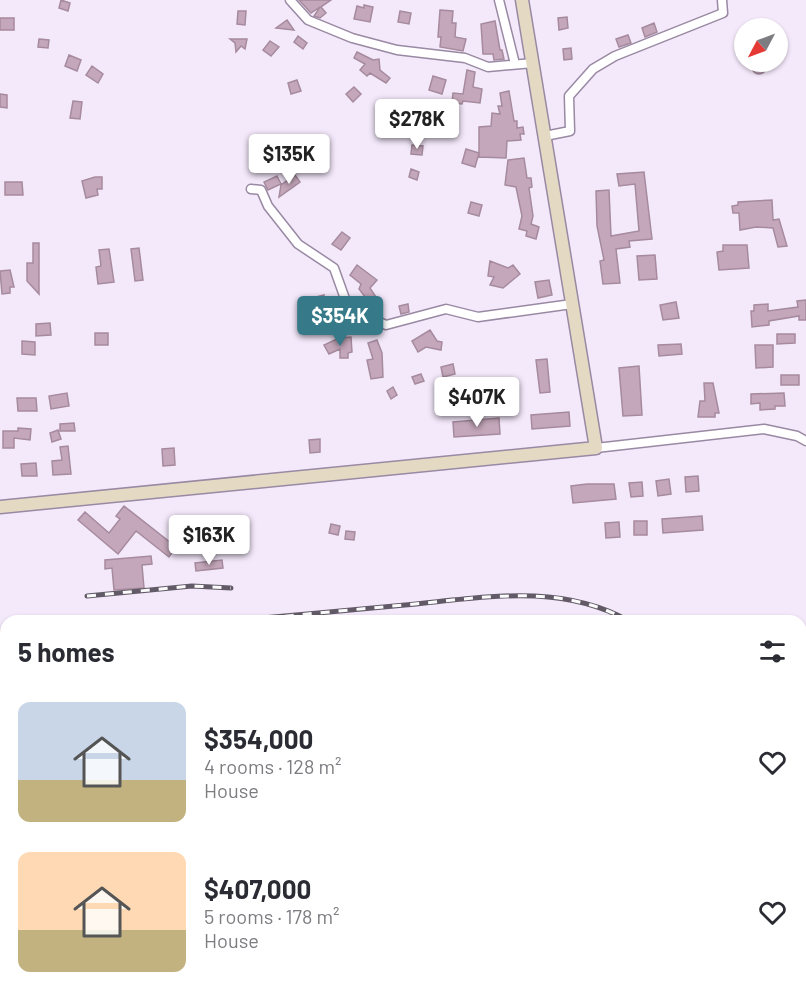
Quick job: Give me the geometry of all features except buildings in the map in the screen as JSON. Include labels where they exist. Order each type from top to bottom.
[{"type":"street","points":[[290,0],[308,20],[352,38],[397,50],[465,58],[488,67],[533,63]]},
{"type":"street","points":[[499,0],[515,64]]},
{"type":"street","points":[[522,0],[596,448]]},
{"type":"street","points":[[545,136],[570,131],[569,96],[592,69],[615,56],[723,13],[722,0]]},
{"type":"street","points":[[250,189],[261,190],[268,206],[298,244],[334,268],[348,307],[386,325],[446,309],[478,316],[572,304]]},
{"type":"street","points":[[0,507],[596,448],[764,429],[797,436],[806,441]]},
{"type":"railway","points":[[87,596],[192,586],[231,588]]},
{"type":"railway","points":[[296,615],[462,599],[519,596],[575,601],[616,615]]}]
